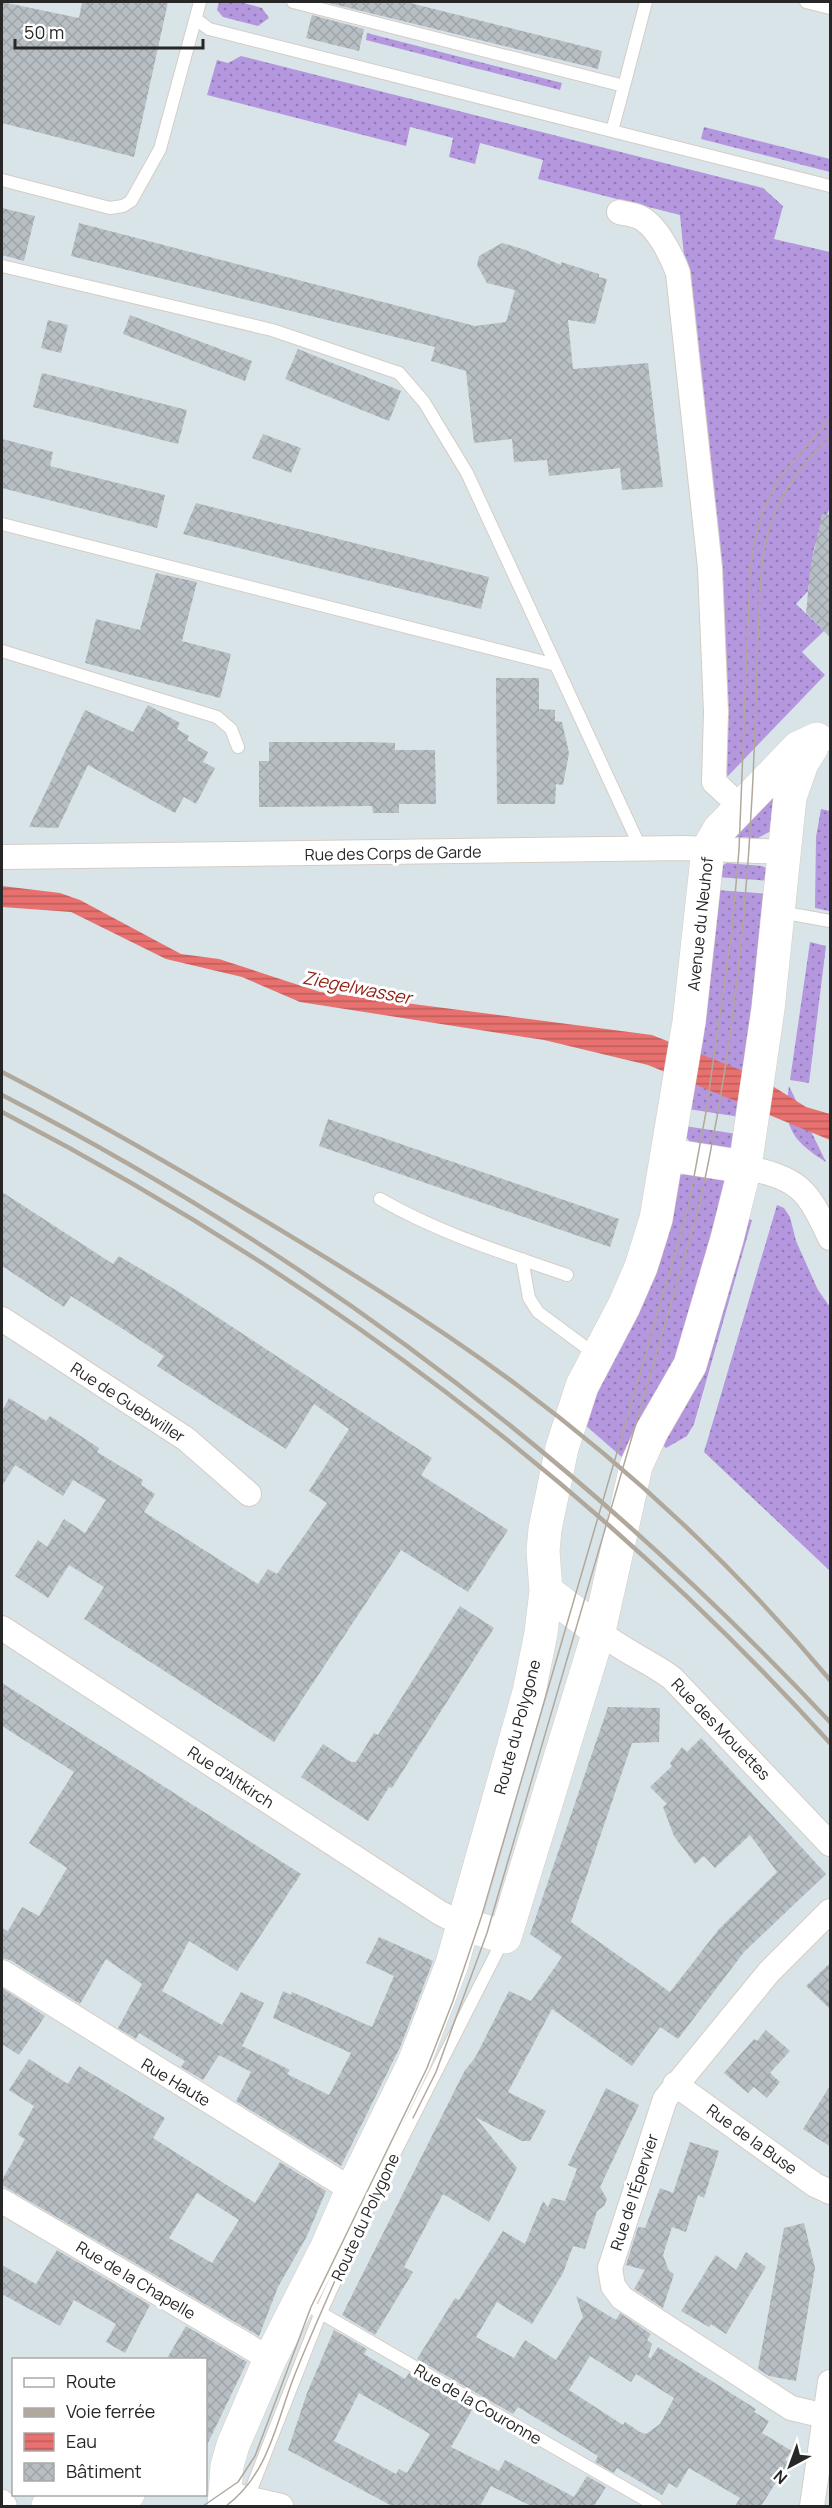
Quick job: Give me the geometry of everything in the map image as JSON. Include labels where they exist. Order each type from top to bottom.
[{"type":"street","points":[[619,212],[639,217],[651,227],[675,262],[678,273],[711,568],[716,712],[714,782],[741,807]]},
{"type":"street","name":"Avenue du Neuhof","points":[[546,1591],[543,1551],[548,1509],[562,1448],[582,1386],[624,1306],[641,1267],[656,1219],[669,1155],[689,1022],[708,849],[719,830],[798,748],[824,732]]},
{"type":"street","name":"Avenue du Neuhof","points":[[644,1447],[690,1365],[745,1167],[780,912],[790,797],[802,763],[824,732]]},
{"type":"street","name":"Rue des Corps de Garde","points":[[2,857],[641,849],[784,852]]},
{"type":"street","points":[[669,1155],[745,1167],[783,1176],[797,1186],[816,1207],[831,1238]]},
{"type":"street","name":"Rue de Guebwiller","points":[[2,1320],[186,1439],[249,1494]]},
{"type":"street","name":"Route du Polygone","points":[[505,1937],[598,1630],[625,1510],[644,1447]]},
{"type":"street","points":[[546,1591],[598,1630]]},
{"type":"street","name":"Route du Polygone","points":[[228,2500],[227,2466],[233,2445],[270,2359],[310,2307],[352,2190],[414,2063],[432,2020],[529,1692],[541,1633],[546,1591]]},
{"type":"street","name":"Rue d'Altkirch","points":[[2,1628],[440,1913],[462,1924]]},
{"type":"street","name":"Rue des Mouettes","points":[[598,1630],[614,1644],[651,1663],[672,1678],[831,1844]]},
{"type":"street","name":"Rue de l'Épervier","points":[[825,2416],[791,2408],[622,2298],[613,2286],[610,2268],[665,2099],[769,1972],[831,1911]]},
{"type":"street","points":[[462,1924],[505,1937]]},
{"type":"street","name":"Rue Haute","points":[[2,1972],[352,2190]]},
{"type":"street","name":"Rue de la Buse","points":[[675,2084],[815,2185],[831,2192]]},
{"type":"street","name":"Rue de la Chapelle","points":[[2,2201],[270,2359]]},
{"type":"street","points":[[819,2495],[825,2416],[831,2382]]},
{"type":"street","points":[[48,2506],[115,2496]]},
{"type":"street","points":[[228,2500],[281,2506]]},
{"type":"street","points":[[2,2502],[5,2506]]},
{"type":"lane","points":[[2,180],[110,208],[123,206],[131,201],[160,149],[200,2]]},
{"type":"lane","points":[[293,2],[624,86]]},
{"type":"lane","points":[[612,131],[646,2]]},
{"type":"lane","points":[[806,2],[831,8]]},
{"type":"lane","points":[[196,19],[209,29],[831,186]]},
{"type":"lane","points":[[2,266],[272,330],[399,373],[424,402],[467,473],[641,849]]},
{"type":"lane","points":[[2,524],[556,665]]},
{"type":"lane","points":[[2,651],[217,717],[231,729],[238,747]]},
{"type":"lane","points":[[780,912],[831,921]]},
{"type":"lane","points":[[380,1199],[420,1222],[567,1275]]},
{"type":"lane","points":[[522,1259],[529,1298],[538,1312],[597,1356]]},
{"type":"lane","name":"Route du Polygone","points":[[228,2500],[310,2307],[381,2180],[505,1937]]},
{"type":"lane","name":"Rue de la Couronne","points":[[310,2307],[656,2506]]},
{"type":"shaded area","points":[[219,2],[240,2],[262,8],[269,18],[258,26],[223,17],[217,10]]},
{"type":"shaded area","points":[[367,33],[562,83],[560,90],[366,40]]},
{"type":"shaded area","points":[[241,56],[763,188],[783,206],[774,239],[830,252],[830,507],[814,548],[808,591],[796,604],[824,631],[802,652],[825,675],[728,776],[723,771],[694,358],[680,215],[538,179],[543,160],[480,143],[475,164],[449,157],[453,138],[410,127],[406,146],[207,95],[217,60],[228,63]]},
{"type":"shaded area","points":[[704,127],[830,159],[830,172],[701,139]]},
{"type":"shaded area","points":[[785,772],[771,831],[758,838],[735,837]]},
{"type":"shaded area","points":[[821,809],[830,811],[829,911],[815,908],[816,837]]},
{"type":"shaded area","points":[[727,863],[762,866],[766,868],[771,881],[717,877],[721,866]]},
{"type":"shaded area","points":[[716,890],[769,894],[740,1117],[688,1109]]},
{"type":"shaded area","points":[[810,942],[826,946],[809,1083],[790,1080]]},
{"type":"shaded area","points":[[789,1086],[826,1162],[805,1147],[792,1131],[787,1112]]},
{"type":"shaded area","points":[[685,1126],[737,1134],[732,1149],[691,1143],[685,1136]]},
{"type":"shaded area","points":[[688,1173],[728,1181],[686,1347],[632,1466],[584,1424],[677,1176]]},
{"type":"shaded area","points":[[777,1205],[784,1208],[790,1217],[796,1241],[818,1290],[830,1307],[830,1571],[704,1452]]},
{"type":"shaded area","points":[[741,1217],[752,1220],[694,1424],[687,1436],[666,1448],[659,1442]]},
{"type":"water","points":[[2,886],[60,893],[80,900],[181,954],[219,959],[320,992],[652,1035],[758,1077],[806,1107],[830,1114],[830,1140],[648,1065],[544,1040],[300,1002],[242,977],[166,959],[71,912],[2,907]]},
{"type":"building","points":[[2,2],[79,18],[82,2],[168,2],[134,157],[2,123]]},
{"type":"building","points":[[325,2],[406,2],[602,51],[598,69]]},
{"type":"building","points":[[312,15],[364,29],[359,51],[306,38]]},
{"type":"building","points":[[2,208],[35,216],[24,261],[2,255]]},
{"type":"building","points":[[79,223],[475,326],[506,322],[515,290],[487,283],[477,265],[479,256],[502,243],[561,265],[561,262],[599,274],[599,277],[607,279],[595,324],[568,320],[573,369],[648,363],[663,487],[622,490],[620,468],[549,476],[547,460],[514,462],[512,439],[474,443],[466,371],[431,361],[435,347],[71,256]]},
{"type":"building","points":[[130,315],[252,361],[245,381],[123,334]]},
{"type":"building","points":[[48,320],[68,325],[61,353],[41,348]]},
{"type":"building","points":[[298,349],[401,391],[389,421],[285,379]]},
{"type":"building","points":[[42,373],[187,410],[178,444],[33,407]]},
{"type":"building","points":[[263,434],[301,448],[291,473],[252,458]]},
{"type":"building","points":[[2,439],[53,452],[50,466],[165,495],[157,528],[2,488]]},
{"type":"building","points":[[196,503],[489,577],[481,609],[183,534]]},
{"type":"building","points":[[822,514],[831,515],[831,638],[806,613],[810,570]]},
{"type":"building","points":[[156,573],[197,582],[182,641],[231,654],[220,698],[85,663],[96,619],[140,630]]},
{"type":"building","points":[[496,678],[539,678],[539,709],[555,710],[555,721],[562,722],[569,753],[563,785],[556,784],[555,804],[497,804]]},
{"type":"building","points":[[148,705],[180,723],[177,729],[189,736],[187,740],[208,752],[203,762],[215,768],[196,804],[184,797],[175,813],[88,765],[58,828],[29,827],[85,710],[133,732]]},
{"type":"building","points":[[269,742],[395,743],[395,750],[435,750],[436,804],[399,804],[399,813],[373,813],[372,806],[259,807],[259,761],[269,761]]},
{"type":"building","points":[[328,1119],[619,1219],[610,1247],[319,1146]]},
{"type":"building","points":[[2,1192],[113,1264],[119,1256],[179,1292],[432,1458],[421,1475],[508,1530],[468,1592],[401,1550],[274,1742],[84,1619],[104,1587],[69,1565],[48,1598],[15,1576],[38,1540],[47,1547],[64,1519],[85,1533],[106,1500],[73,1480],[63,1496],[15,1465],[2,1486],[2,1411],[9,1398],[46,1421],[50,1416],[99,1448],[97,1452],[143,1480],[141,1485],[155,1494],[144,1512],[258,1584],[268,1569],[277,1574],[327,1503],[309,1491],[349,1429],[314,1404],[286,1449],[157,1366],[164,1356],[123,1329],[71,1296],[64,1307],[2,1266]]},
{"type":"building","points":[[460,1606],[494,1628],[392,1788],[389,1787],[368,1821],[301,1777],[323,1744],[351,1762],[356,1762],[374,1733],[378,1735]]},
{"type":"building","points":[[2,1683],[301,1874],[237,1971],[189,1941],[162,1991],[222,2025],[241,1992],[264,2003],[242,2046],[290,2070],[287,2074],[329,2095],[351,2053],[273,2018],[283,1991],[291,1995],[292,1992],[372,2027],[394,1976],[366,1963],[379,1937],[433,1961],[401,2045],[341,2166],[236,2101],[251,2072],[219,2055],[203,2080],[181,2067],[185,2061],[139,2033],[136,2039],[118,2028],[142,1984],[106,1959],[80,2004],[10,1960],[2,1958],[2,1928],[8,1931],[22,1907],[39,1916],[67,1868],[29,1843],[74,1772],[2,1726]]},
{"type":"building","points":[[608,1707],[660,1708],[659,1742],[632,1743],[571,1922],[670,1992],[719,1929],[777,1872],[750,1835],[715,1868],[704,1856],[695,1864],[674,1836],[663,1807],[667,1804],[650,1787],[672,1766],[670,1763],[682,1747],[687,1752],[701,1738],[826,1874],[744,1952],[678,2039],[660,2027],[632,2066],[552,2009],[508,2092],[546,2111],[530,2141],[522,2141],[475,2117],[517,2168],[489,2222],[443,2194],[404,2267],[413,2272],[375,2335],[342,2315],[465,2070],[475,2058],[509,1991],[531,2001],[562,1957],[530,1934]]},
{"type":"building","points":[[831,1962],[831,2010],[806,1986]]},
{"type":"building","points":[[2,1988],[45,2016],[19,2055],[2,2044]]},
{"type":"building","points":[[766,2030],[790,2051],[770,2073],[780,2082],[767,2098],[754,2087],[748,2093],[724,2073],[754,2039],[757,2041]]},
{"type":"building","points":[[29,2059],[68,2084],[79,2066],[165,2118],[153,2138],[255,2203],[280,2162],[326,2191],[307,2236],[278,2287],[259,2336],[2,2185],[2,2180],[25,2139],[18,2135],[34,2106],[9,2090]],"holes":[[[197,2193],[239,2220],[212,2263],[169,2238]]]},
{"type":"building","points":[[831,2084],[831,2147],[803,2129]]},
{"type":"building","points":[[606,2088],[639,2105],[600,2187],[607,2199],[604,2206],[597,2211],[585,2249],[573,2246],[563,2273],[532,2324],[497,2302],[476,2337],[514,2358],[525,2340],[556,2360],[583,2317],[576,2296],[616,2320],[620,2313],[651,2334],[647,2340],[652,2344],[648,2357],[651,2358],[658,2347],[756,2409],[754,2412],[769,2421],[762,2433],[792,2451],[785,2460],[789,2462],[761,2506],[735,2506],[740,2498],[689,2468],[677,2488],[669,2483],[662,2495],[617,2468],[614,2473],[595,2462],[598,2456],[518,2407],[513,2414],[417,2359],[455,2298],[459,2300],[503,2231],[525,2244],[543,2201],[548,2207],[552,2198],[565,2201],[577,2169],[568,2165]],"holes":[[[590,2356],[631,2382],[636,2374],[674,2398],[660,2424],[646,2434],[625,2422],[623,2425],[569,2390]]]},
{"type":"building","points":[[690,2142],[719,2151],[704,2198],[698,2195],[686,2232],[672,2227],[663,2255],[669,2271],[674,2274],[663,2308],[634,2289],[645,2270],[626,2265],[638,2227],[645,2228],[660,2188],[673,2193]]},
{"type":"building","points":[[804,2223],[815,2268],[796,2381],[769,2376],[758,2369],[784,2228]]},
{"type":"building","points":[[57,2250],[150,2305],[125,2353],[106,2342],[116,2324],[74,2300],[60,2326],[2,2294],[2,2265],[36,2284]]},
{"type":"building","points":[[746,2252],[766,2267],[726,2334],[711,2324],[709,2327],[681,2311],[716,2255],[736,2270]]},
{"type":"building","points":[[186,2326],[247,2362],[207,2445],[207,2358],[167,2358]]},
{"type":"building","points":[[334,2330],[367,2349],[364,2354],[405,2379],[409,2373],[472,2410],[451,2447],[499,2471],[505,2460],[574,2497],[587,2476],[606,2487],[594,2506],[531,2506],[491,2486],[480,2506],[392,2506],[288,2450],[307,2393]],"holes":[[[359,2393],[430,2434],[407,2473],[399,2469],[396,2474],[334,2441]]]},
{"type":"tram line","points":[[203,2506],[238,2482],[255,2456],[311,2307],[427,2068],[453,2001],[482,1915],[688,1209],[706,1112],[732,930],[739,850],[750,573],[754,544],[761,516],[777,481],[830,419]]},
{"type":"tram line","points":[[413,2118],[436,2072],[487,1933],[698,1211],[719,1108],[740,953],[749,849],[763,556],[769,529],[786,490],[830,436]]},
{"type":"tram line","points":[[226,2506],[241,2493],[262,2463],[295,2374],[346,2255]]},
{"type":"railway","points":[[2,1072],[153,1155],[312,1249],[416,1315],[517,1385],[601,1452],[682,1524],[759,1600],[830,1680]]},
{"type":"railway","points":[[2,1095],[117,1157],[229,1225],[337,1296],[443,1373],[545,1454],[643,1539],[738,1628],[830,1722]]},
{"type":"railway","points":[[2,1112],[117,1175],[229,1242],[338,1314],[444,1391],[546,1472],[645,1558],[740,1648],[830,1743]]},
{"type":"water label","name":"Ziegelwasser","points":[[357,987]]}]
